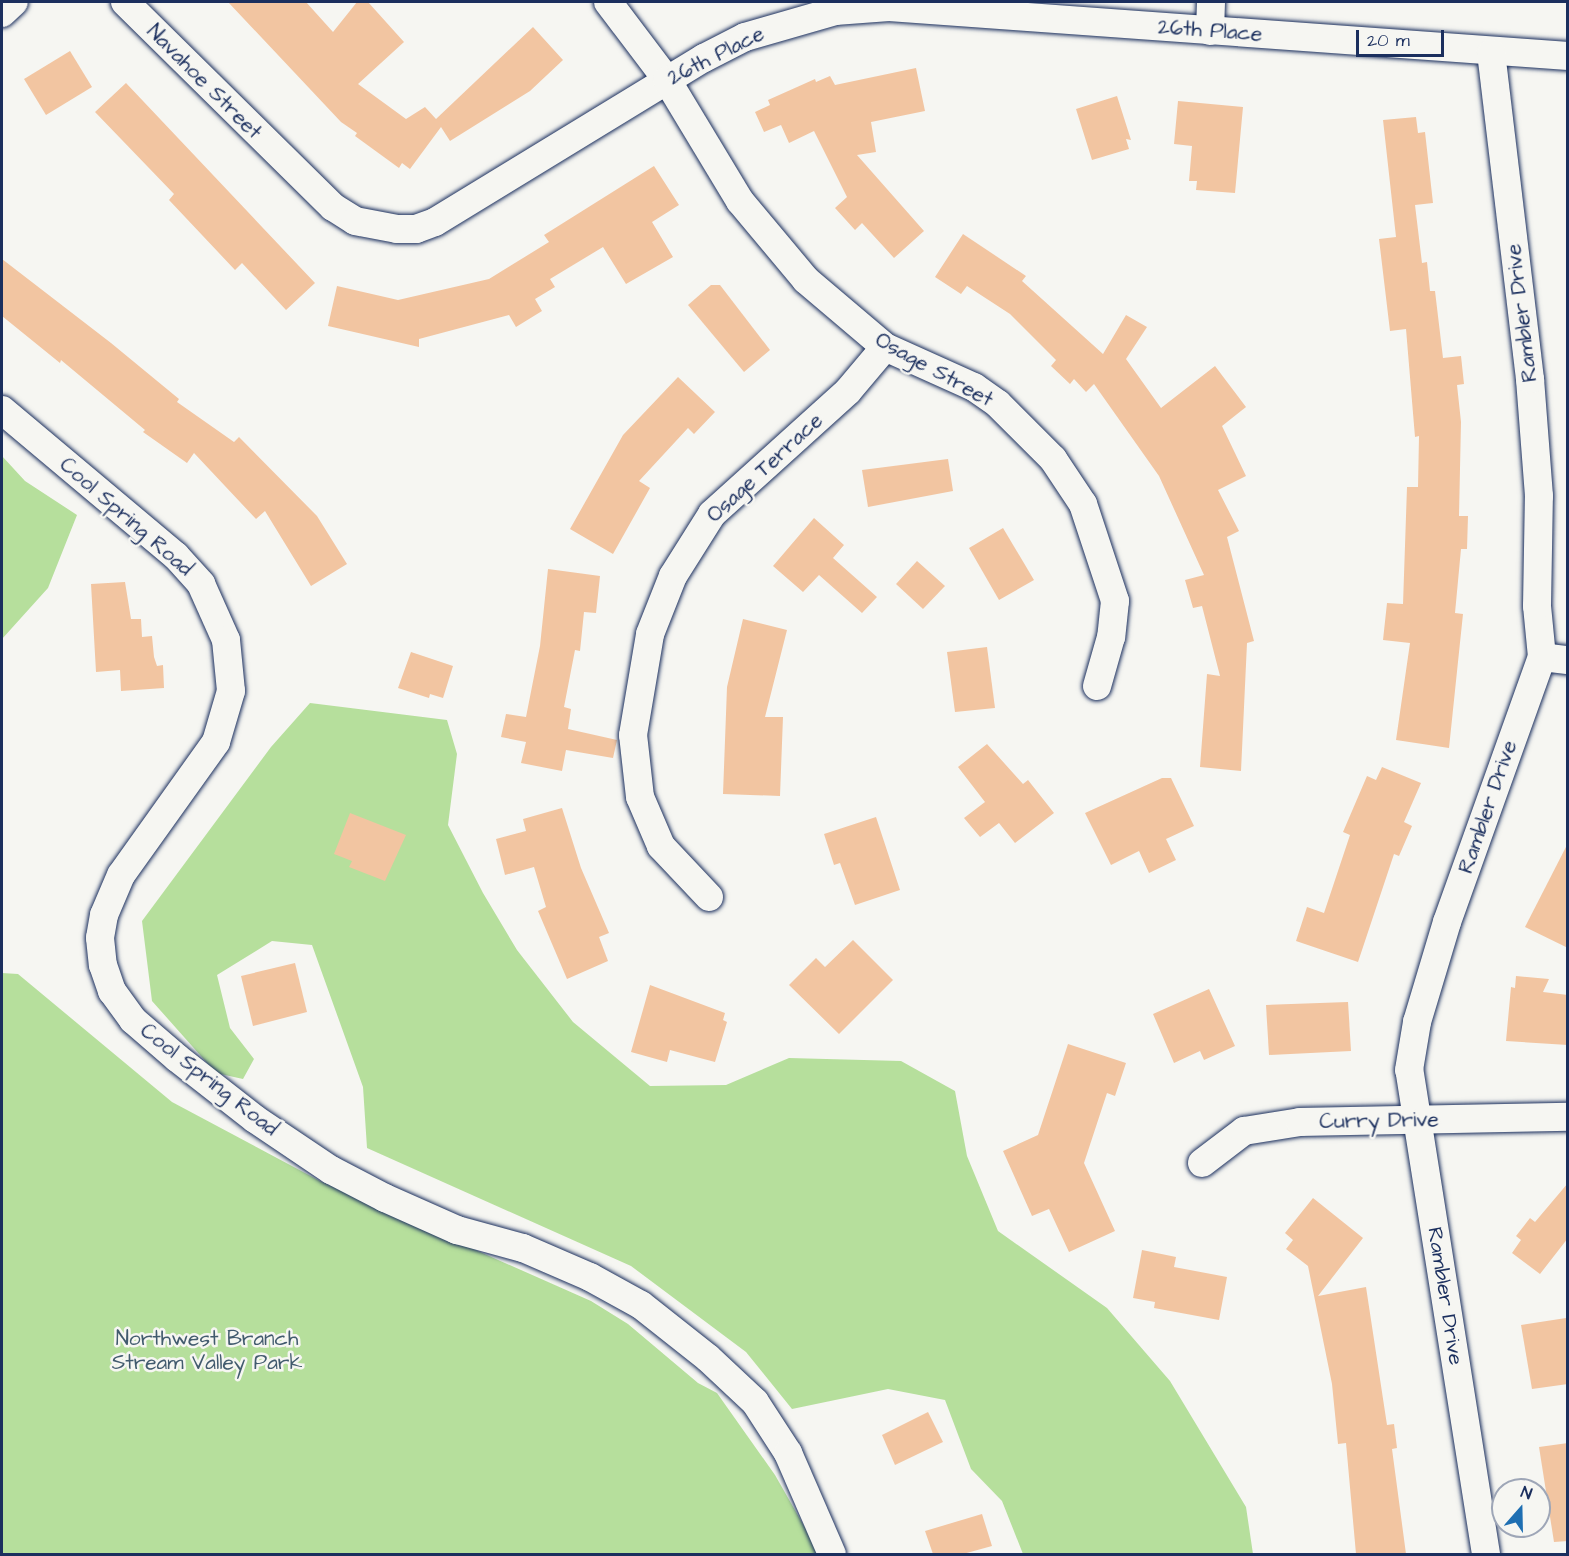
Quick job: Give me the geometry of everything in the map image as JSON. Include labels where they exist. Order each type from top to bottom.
[{"type":"street","points":[[2,13],[14,2]]},
{"type":"street","name":"Navahoe Street","points":[[125,2],[284,162]]},
{"type":"street","name":"Osage Street","points":[[608,2],[667,80],[740,201],[777,250],[841,313],[885,347],[974,387],[998,404],[1053,459],[1083,504],[1115,601],[1112,638],[1097,686]]},
{"type":"street","points":[[1210,31],[1211,2]]},
{"type":"street","name":"26th Place","points":[[284,162],[333,207],[355,221],[378,228],[416,229],[435,222],[535,164],[667,80],[745,37],[786,23],[835,11],[888,4],[1491,53],[1568,56]]},
{"type":"street","name":"Rambler Drive","points":[[1486,1554],[1409,1070],[1426,990],[1555,658],[1537,606],[1539,495],[1530,379],[1491,53]]},
{"type":"street","name":"Osage Terrace","points":[[709,897],[661,846],[640,797],[633,735],[650,634],[673,576],[712,514],[848,391],[885,347]]},
{"type":"street","name":"Cool Spring Road","points":[[2,410],[176,556],[201,585],[216,611],[228,648],[231,691],[216,742],[111,893],[100,938],[103,965],[112,991],[133,1020],[255,1119],[331,1170],[385,1198],[457,1230],[523,1248],[590,1277],[641,1305],[708,1358],[755,1402],[788,1453],[832,1554]]},
{"type":"street","name":"Curry Drive","points":[[1202,1162],[1244,1131],[1300,1122],[1568,1117]]},
{"type":"green space","points":[[2,456],[25,481],[77,515],[48,588],[2,639]]},
{"type":"green space","points":[[310,703],[447,720],[457,754],[448,825],[483,893],[517,950],[573,1022],[650,1086],[726,1085],[789,1058],[901,1061],[955,1091],[967,1156],[998,1231],[1107,1308],[1170,1381],[1246,1507],[1253,1554],[1023,1554],[1002,1501],[971,1469],[945,1400],[888,1389],[792,1409],[746,1352],[631,1266],[367,1148],[363,1087],[312,945],[272,941],[217,975],[230,1028],[254,1059],[243,1079],[216,1073],[152,1001],[142,921],[271,747]]},
{"type":"green space","name":"Northwest Branch Stream Valley Park","points":[[2,973],[18,974],[172,1102],[320,1181],[591,1301],[628,1324],[698,1383],[717,1393],[775,1475],[820,1554],[2,1554]]},
{"type":"building","points":[[228,2],[306,2],[333,32],[357,2],[368,2],[404,42],[358,84],[406,119],[425,107],[436,119],[533,27],[563,60],[530,91],[450,141],[441,127],[410,169],[402,163],[399,168],[355,136],[357,133],[341,122]]},
{"type":"building","points":[[70,51],[92,87],[46,115],[24,79]]},
{"type":"building","points":[[916,68],[925,111],[871,122],[876,152],[857,155],[924,231],[894,258],[862,223],[855,230],[835,208],[847,197],[814,131],[789,143],[781,125],[764,132],[755,112],[770,105],[768,100],[815,79],[816,82],[830,76],[835,85]]},
{"type":"building","points":[[126,83],[315,283],[286,310],[242,263],[235,270],[169,200],[174,194],[95,112]]},
{"type":"building","points":[[1117,96],[1131,140],[1126,139],[1129,149],[1092,160],[1076,109]]},
{"type":"building","points":[[1178,101],[1243,107],[1235,193],[1196,190],[1197,181],[1189,181],[1192,146],[1174,144]]},
{"type":"building","points":[[1416,117],[1418,133],[1425,132],[1433,203],[1415,205],[1422,263],[1427,262],[1430,291],[1435,291],[1443,358],[1461,356],[1464,384],[1457,385],[1461,422],[1459,516],[1468,516],[1467,549],[1461,549],[1455,613],[1463,614],[1449,748],[1396,740],[1410,643],[1383,640],[1387,603],[1403,604],[1407,487],[1418,487],[1419,436],[1415,437],[1406,329],[1390,331],[1379,239],[1396,237],[1383,120]]},
{"type":"building","points":[[654,166],[679,205],[652,222],[673,257],[626,284],[603,247],[550,279],[555,287],[535,299],[542,311],[516,327],[509,315],[419,339],[419,347],[328,326],[337,286],[398,300],[489,279],[549,242],[544,235]]},
{"type":"building","points":[[963,234],[1026,276],[1022,281],[1103,354],[1126,315],[1147,327],[1126,359],[1161,408],[1215,366],[1246,407],[1222,426],[1246,476],[1218,490],[1239,531],[1227,537],[1254,641],[1247,643],[1241,771],[1200,767],[1207,674],[1220,676],[1202,606],[1193,608],[1185,580],[1204,575],[1159,476],[1094,384],[1086,392],[1074,379],[1070,384],[1051,366],[1056,360],[1010,314],[967,286],[961,294],[935,277]]},
{"type":"building","points":[[2,259],[111,343],[179,399],[177,402],[234,442],[239,437],[317,516],[347,564],[311,586],[265,511],[256,519],[194,453],[187,463],[143,432],[145,430],[61,360],[60,363],[2,316]]},
{"type":"building","points":[[711,285],[720,285],[770,350],[744,372],[688,305]]},
{"type":"building","points":[[678,377],[715,412],[694,434],[688,428],[639,481],[650,488],[613,554],[570,529],[623,435]]},
{"type":"building","points":[[948,459],[953,491],[868,507],[862,470]]},
{"type":"building","points":[[814,518],[844,545],[833,558],[877,597],[862,613],[819,575],[803,592],[773,566]]},
{"type":"building","points":[[1003,528],[1034,580],[999,600],[969,548]]},
{"type":"building","points":[[917,561],[945,586],[923,609],[896,584]]},
{"type":"building","points":[[548,569],[600,576],[596,613],[584,612],[580,651],[575,650],[564,707],[571,709],[568,729],[617,740],[613,758],[566,750],[562,771],[521,763],[526,742],[501,737],[506,714],[526,717],[540,646]]},
{"type":"building","points":[[125,582],[131,619],[141,619],[142,637],[152,636],[157,666],[163,665],[164,688],[121,691],[120,670],[96,672],[91,584]]},
{"type":"building","points":[[743,619],[787,630],[765,717],[783,717],[780,796],[723,794],[727,687]]},
{"type":"building","points":[[987,647],[995,708],[955,712],[947,652]]},
{"type":"building","points":[[411,652],[453,666],[443,698],[430,694],[429,698],[398,688]]},
{"type":"building","points":[[987,744],[1023,784],[1028,780],[1054,813],[1015,843],[999,823],[980,837],[964,818],[985,802],[958,767]]},
{"type":"building","points":[[1382,767],[1421,783],[1404,822],[1412,826],[1399,856],[1394,854],[1358,962],[1296,941],[1307,907],[1324,913],[1350,835],[1343,832],[1367,776],[1376,780]]},
{"type":"building","points":[[1162,778],[1171,778],[1194,826],[1166,839],[1176,860],[1149,873],[1139,851],[1111,865],[1085,813]]},
{"type":"building","points":[[562,808],[581,868],[609,933],[599,937],[608,961],[567,979],[538,911],[546,907],[534,867],[505,875],[496,839],[526,831],[523,819]]},
{"type":"building","points":[[350,813],[406,835],[385,881],[349,867],[352,861],[334,854]]},
{"type":"building","points":[[876,817],[900,890],[855,905],[840,863],[834,865],[824,834]]},
{"type":"building","points":[[1568,843],[1568,948],[1525,927]]},
{"type":"building","points":[[853,940],[893,980],[839,1034],[789,985],[816,958],[825,967]]},
{"type":"building","points":[[295,963],[307,1012],[253,1026],[241,976]]},
{"type":"building","points":[[1516,976],[1549,979],[1543,992],[1568,995],[1568,1045],[1506,1041],[1511,987],[1515,988]]},
{"type":"building","points":[[650,985],[725,1013],[723,1020],[727,1022],[715,1062],[670,1050],[667,1062],[631,1052]]},
{"type":"building","points":[[1209,989],[1235,1046],[1204,1060],[1200,1051],[1174,1063],[1153,1014]]},
{"type":"building","points":[[1348,1002],[1351,1051],[1269,1055],[1266,1005]]},
{"type":"building","points":[[1068,1044],[1126,1063],[1115,1096],[1107,1093],[1084,1163],[1115,1231],[1069,1252],[1049,1209],[1032,1216],[1003,1151],[1038,1135]]},
{"type":"building","points":[[1568,1183],[1568,1238],[1540,1274],[1512,1253],[1521,1240],[1516,1236],[1530,1218],[1535,1222]]},
{"type":"building","points":[[1313,1198],[1363,1238],[1318,1296],[1366,1287],[1387,1425],[1394,1424],[1397,1448],[1392,1449],[1406,1554],[1356,1554],[1346,1443],[1338,1444],[1332,1384],[1308,1266],[1286,1249],[1293,1240],[1285,1233]]},
{"type":"building","points":[[1142,1250],[1176,1257],[1174,1267],[1227,1277],[1219,1320],[1154,1308],[1155,1302],[1133,1298]]},
{"type":"building","points":[[1566,1318],[1568,1384],[1532,1389],[1521,1325]]},
{"type":"building","points":[[928,1412],[943,1442],[895,1465],[882,1435]]},
{"type":"building","points":[[1568,1443],[1568,1541],[1554,1542],[1551,1523],[1551,1478],[1544,1478],[1539,1447]]},
{"type":"building","points":[[982,1514],[992,1546],[963,1554],[933,1554],[925,1531]]}]
